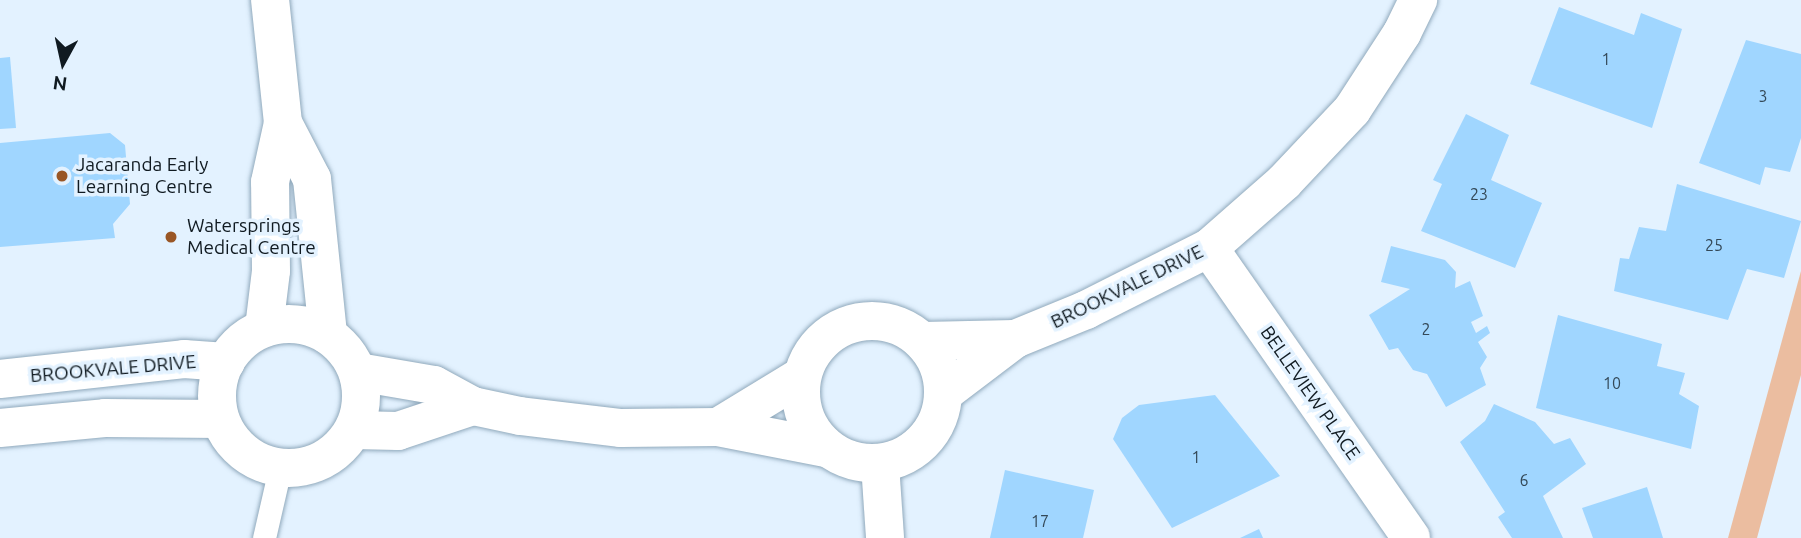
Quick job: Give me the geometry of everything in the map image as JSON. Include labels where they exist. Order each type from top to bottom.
[{"type":"street","points":[[264,328],[271,271],[270,182],[283,123],[270,0]]},
{"type":"street","name":"BROOKVALE DRIVE","points":[[945,392],[1015,339],[1086,310],[1209,248],[1284,182],[1352,110],[1402,33],[1418,0]]},
{"type":"street","points":[[283,123],[312,179],[328,335]]},
{"type":"street","name":"BELLEVIEW PLACE","points":[[1209,248],[1411,538]]},
{"type":"street","points":[[358,372],[435,385],[473,406],[621,428],[719,427],[826,448],[855,463],[880,464],[911,454],[930,436],[941,416],[945,392],[938,361],[923,341],[897,325],[872,320],[850,323],[828,335],[812,352],[802,376],[804,418],[826,448]]},
{"type":"street","points":[[286,324],[328,335],[346,351],[358,372],[361,411],[354,430],[323,461],[280,468],[243,452],[220,419],[218,380],[226,362],[236,347],[264,328],[286,324]]},
{"type":"street","name":"BROOKVALE DRIVE","points":[[923,341],[1015,339]]},
{"type":"street","name":"BROOKVALE DRIVE","points":[[0,379],[184,359],[226,362]]},
{"type":"street","points":[[719,427],[802,376]]},
{"type":"street","points":[[354,430],[398,431],[473,406]]},
{"type":"street","points":[[0,428],[104,418],[220,419]]},
{"type":"street","points":[[880,464],[885,538]]},
{"type":"lane","points":[[264,538],[280,468]]},
{"type":"shaded area","points":[[1801,271],[1801,375],[1757,538],[1728,538]]},
{"type":"building","points":[[1559,7],[1634,35],[1641,13],[1682,29],[1652,128],[1530,84]]},
{"type":"building","points":[[1746,40],[1801,54],[1801,138],[1790,172],[1765,167],[1760,185],[1699,163]]},
{"type":"building","points":[[10,57],[16,128],[0,129],[0,58]]},
{"type":"building","points":[[1466,114],[1509,135],[1491,180],[1542,203],[1515,268],[1421,231],[1442,184],[1433,180]]},
{"type":"building","points":[[110,133],[125,145],[130,204],[113,224],[115,238],[0,247],[0,143]]},
{"type":"building","points":[[1677,184],[1801,221],[1784,278],[1747,269],[1728,320],[1614,291],[1620,258],[1629,259],[1639,227],[1666,231]]},
{"type":"building","points":[[1391,246],[1445,260],[1456,272],[1455,288],[1470,281],[1483,316],[1471,322],[1476,333],[1487,326],[1490,333],[1478,342],[1487,357],[1480,368],[1486,385],[1446,407],[1427,374],[1413,370],[1398,348],[1389,350],[1369,315],[1410,289],[1381,282]]},
{"type":"building","points":[[1558,315],[1662,344],[1657,366],[1685,373],[1679,394],[1699,406],[1691,449],[1536,408]]},
{"type":"building","points":[[1215,395],[1280,476],[1172,528],[1113,439],[1122,418],[1139,405]]},
{"type":"building","points":[[1494,404],[1535,422],[1554,444],[1570,438],[1586,464],[1543,496],[1563,538],[1512,538],[1498,517],[1505,512],[1460,442],[1485,421]]},
{"type":"building","points":[[1005,470],[1094,490],[1083,538],[990,538]]},
{"type":"building","points":[[1647,487],[1663,538],[1593,538],[1582,508]]},
{"type":"building","points":[[1259,529],[1263,538],[1240,538]]},
{"type":"place","name":"Jacaranda Early Learning Centre","points":[[62,176]]},
{"type":"place","name":"Watersprings Medical Centre","points":[[171,237]]}]
